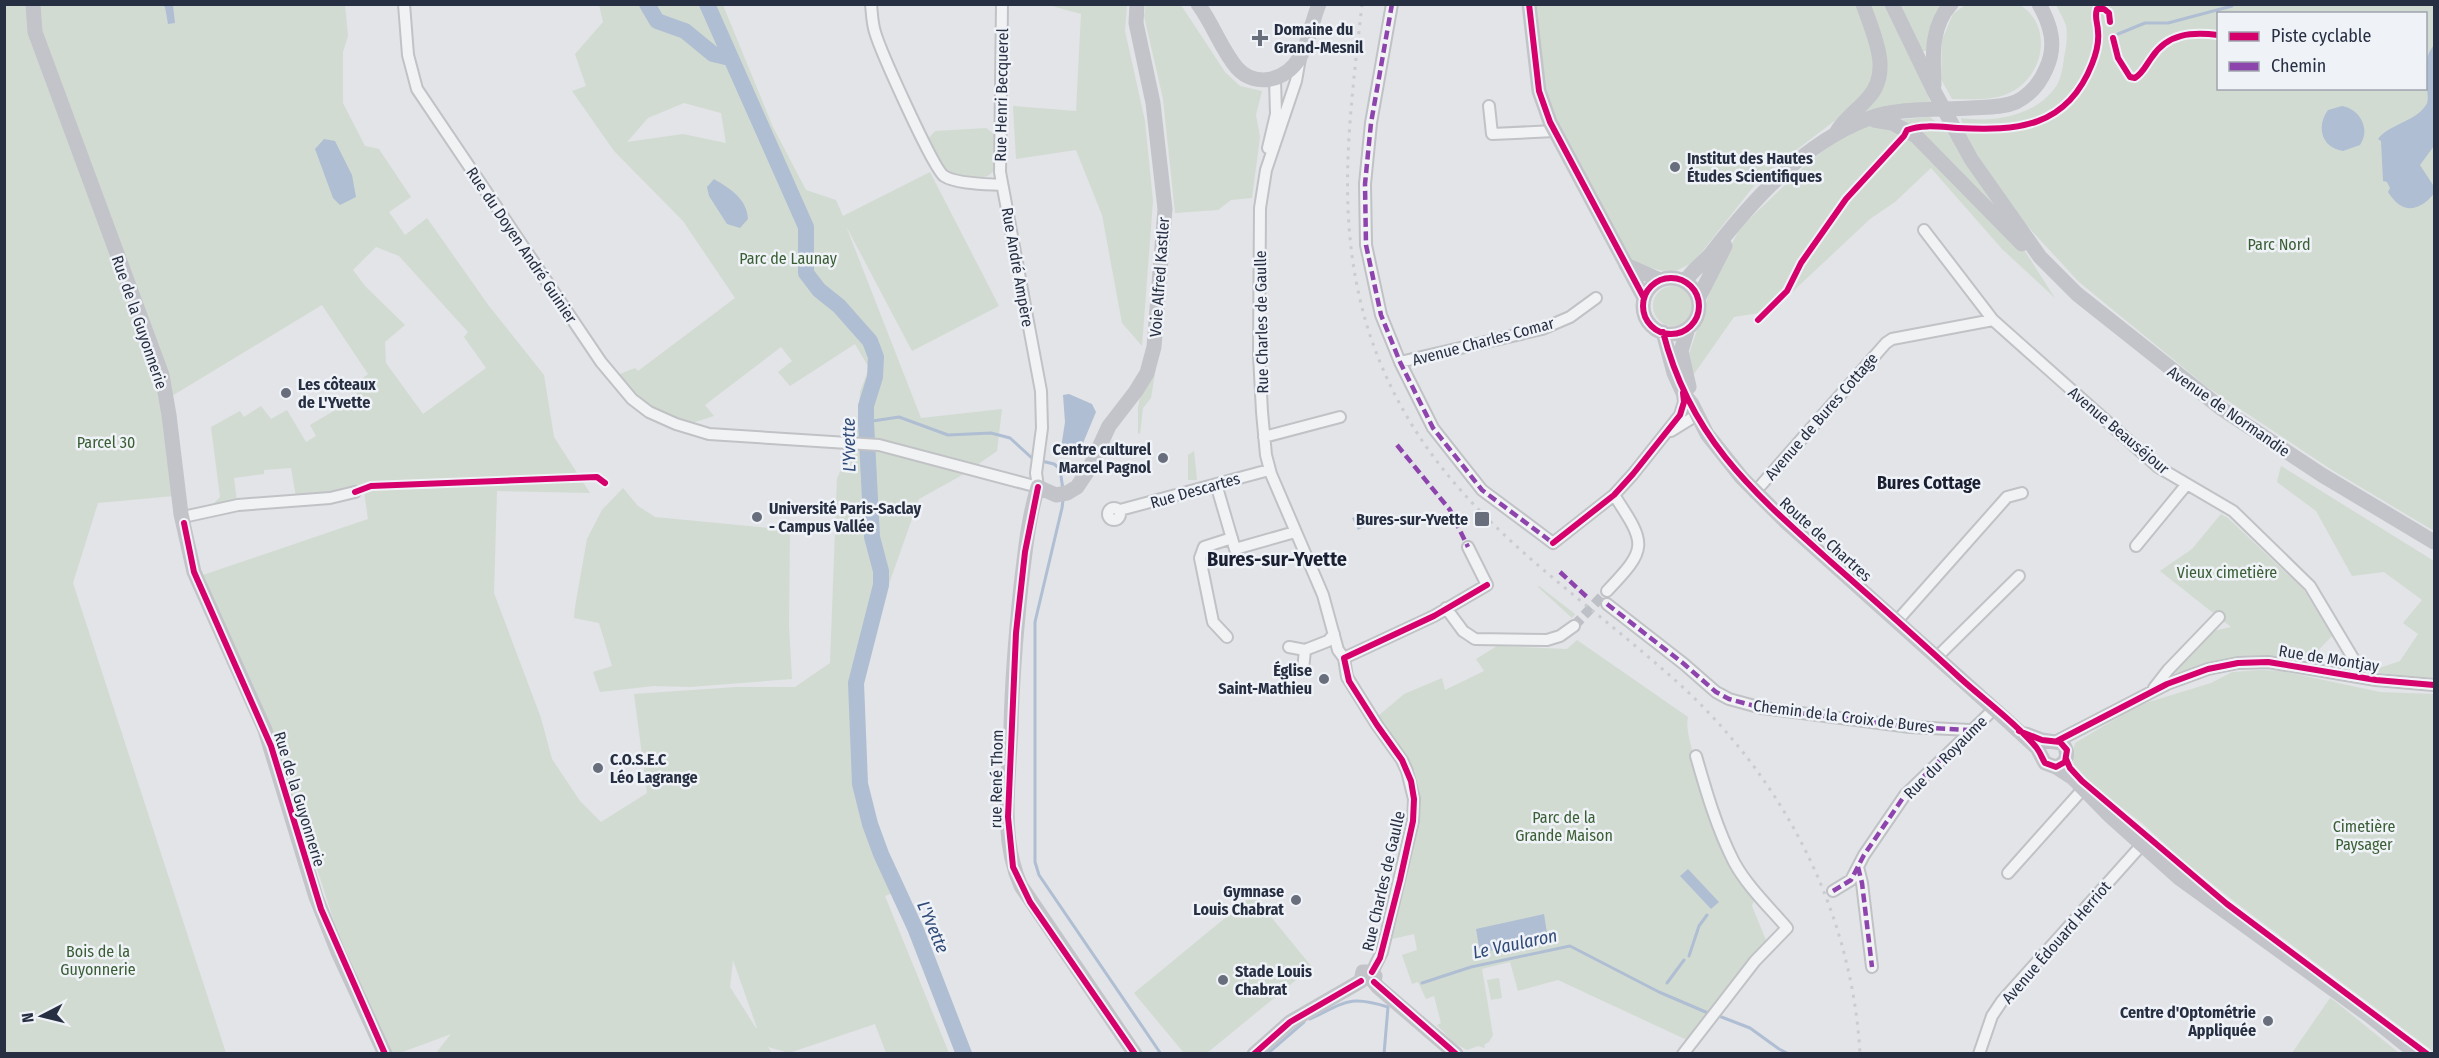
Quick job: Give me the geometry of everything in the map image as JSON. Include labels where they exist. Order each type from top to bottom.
[{"type":"main road","name":"Rue de la Guyonnerie","points":[[33,4],[35,32],[162,375],[188,550],[194,572],[268,738],[316,897],[338,952],[385,1053]]},
{"type":"main road","name":"Voie Alfred Kastler","points":[[1038,487],[1062,494],[1077,487],[1089,469],[1109,426],[1137,391],[1147,373],[1154,347],[1165,209],[1153,103],[1136,23],[1137,4]]},
{"type":"main road","points":[[1198,4],[1232,61],[1243,74],[1257,80],[1275,79]]},
{"type":"main road","name":"Rue Charles de Gaulle","points":[[1275,79],[1285,73],[1300,58],[1319,4]]},
{"type":"main road","points":[[1529,4],[1539,91],[1555,131],[1644,298],[1644,307],[1649,322],[1663,332],[1676,333],[1688,328],[1694,322],[1698,313],[1698,299],[1725,247],[1729,228]]},
{"type":"main road","points":[[1834,135],[1844,119],[1870,96],[1880,76],[1880,57],[1863,4]]},
{"type":"main road","points":[[1892,4],[1971,159],[2040,257]]},
{"type":"main road","points":[[1935,91],[1935,36],[1940,21],[1951,4]]},
{"type":"main road","points":[[1685,282],[1729,228],[1765,190],[1834,135],[1868,119],[1907,111],[1994,107],[2015,102],[2030,93],[2041,80],[2050,61],[2052,41],[2048,20],[2039,4]]},
{"type":"main road","points":[[1868,119],[1893,123],[1916,136],[1999,222],[2024,246],[2040,257]]},
{"type":"main road","name":"Avenue de Normandie","points":[[2040,257],[2077,294],[2222,409],[2322,475],[2434,542]]},
{"type":"main road","points":[[1626,265],[1660,280]]},
{"type":"main road","points":[[1644,298],[1650,287],[1660,280],[1673,278],[1691,286],[1698,299]]},
{"type":"main road","name":"Route de Chartres","points":[[1688,328],[1682,344],[1682,360],[1691,404]]},
{"type":"main road","name":"Route de Chartres","points":[[1663,332],[1674,373],[1691,404],[1718,449],[1755,492],[2019,731],[2041,756],[2044,746],[2059,752]]},
{"type":"main road","name":"rue René Thom","points":[[1038,487],[1024,555],[1013,669],[1008,817],[1011,857],[1017,876],[1030,902],[1135,1053]]},
{"type":"main road","name":"Route de Chartres","points":[[2019,731],[2059,752]]},
{"type":"main road","points":[[2059,752],[2078,784],[2098,802],[2120,816],[2144,842],[2177,866],[2196,891],[2370,1016],[2417,1053]]},
{"type":"main road","points":[[1254,1053],[1290,1022],[1369,978],[1456,1053]]},
{"type":"street","name":"Rue du Doyen André Guinier","points":[[404,4],[408,55],[417,89],[601,363],[632,399],[649,412],[676,424],[709,434],[879,445],[1038,487]]},
{"type":"street","name":"Rue André Ampère","points":[[871,4],[876,34],[939,172],[945,177],[959,181],[1002,185],[1040,381],[1043,411],[1038,487]]},
{"type":"street","name":"Rue Henri Becquerel","points":[[1002,4],[1000,162],[1002,185]]},
{"type":"street","points":[[1392,4],[1366,157],[1366,245],[1381,315],[1400,362],[1433,428],[1482,490],[1553,543],[1614,495],[1691,404]]},
{"type":"street","name":"Rue Charles de Gaulle","points":[[1266,170],[1296,81],[1300,58]]},
{"type":"street","name":"Rue Charles de Gaulle","points":[[1275,79],[1276,114],[1268,143],[1260,208],[1258,324],[1264,437],[1270,472],[1323,595],[1338,650],[1344,658],[1349,681],[1402,760],[1411,781],[1414,799],[1413,821],[1400,880],[1380,958],[1369,978]]},
{"type":"street","points":[[1489,106],[1492,134],[1555,131]]},
{"type":"street","name":"Avenue Beauséjour","points":[[1924,230],[1993,320],[2158,467],[2233,511],[2310,586],[2353,658],[2357,677]]},
{"type":"street","name":"Avenue Charles Comar","points":[[1400,362],[1542,328],[1570,317],[1596,298]]},
{"type":"street","name":"Avenue de Bures Cottage","points":[[1755,492],[1886,343],[1892,339],[1993,320]]},
{"type":"street","points":[[1668,432],[1683,408],[1691,404]]},
{"type":"street","points":[[1264,437],[1340,417]]},
{"type":"street","name":"Rue Descartes","points":[[1120,510],[1270,472]]},
{"type":"street","points":[[1216,484],[1235,549],[1295,532]]},
{"type":"street","points":[[2136,546],[2187,484]]},
{"type":"street","points":[[183,518],[238,505],[330,498],[355,492]]},
{"type":"street","points":[[1897,621],[2007,497],[2022,493]]},
{"type":"street","points":[[1607,591],[1634,561],[1638,549],[1635,530],[1614,495]]},
{"type":"street","points":[[1227,637],[1217,629],[1213,622],[1200,558],[1204,547],[1232,538]]},
{"type":"street","points":[[1344,658],[1446,608],[1487,585],[1468,547]]},
{"type":"street","points":[[1937,657],[2019,576]]},
{"type":"street","name":"Chemin de la Croix de Bures","points":[[1607,604],[1716,692],[1729,699],[1762,708],[1910,727],[1970,730]]},
{"type":"street","points":[[1446,608],[1463,631],[1476,639],[1547,640],[1560,636],[1574,626]]},
{"type":"street","points":[[2152,691],[2168,670],[2219,617]]},
{"type":"street","points":[[1289,646],[1305,651],[1328,641],[1334,634]]},
{"type":"street","points":[[1304,670],[1305,651]]},
{"type":"street","name":"Rue de Montjay","points":[[2059,752],[2080,730],[2152,691],[2208,669],[2253,662],[2300,666],[2357,677],[2434,685]]},
{"type":"street","name":"Rue du Royaume","points":[[1833,891],[1851,880],[1864,855],[1905,795],[1994,709]]},
{"type":"street","points":[[1683,1053],[1755,961],[1787,927],[1759,897],[1734,863],[1718,825],[1696,756]]},
{"type":"street","points":[[2008,873],[2078,784]]},
{"type":"street","name":"Avenue Édouard Herriot","points":[[1979,1053],[1992,1016],[2002,1001],[2144,842]]},
{"type":"street","points":[[1858,867],[1872,967]]},
{"type":"green space","points":[[5,5],[345,5],[348,36],[343,52],[343,103],[365,146],[379,149],[411,197],[389,212],[405,235],[427,218],[489,306],[544,375],[554,437],[590,493],[497,491],[494,593],[541,718],[552,759],[580,801],[601,822],[647,793],[634,694],[736,687],[795,687],[830,663],[837,479],[858,428],[860,392],[869,368],[855,344],[790,386],[778,372],[792,361],[781,347],[705,405],[714,416],[689,424],[649,406],[628,385],[620,374],[635,368],[638,371],[735,298],[683,221],[614,151],[572,91],[586,86],[575,54],[603,22],[599,5],[723,5],[773,127],[806,190],[836,200],[843,216],[930,172],[999,306],[912,351],[846,226],[921,418],[1002,409],[997,451],[964,474],[919,499],[889,584],[852,704],[855,779],[871,839],[893,893],[885,896],[949,1053],[886,1053],[875,1024],[789,1053],[768,1047],[772,1053],[436,1053],[451,1034],[400,1053],[392,1053],[338,934],[308,841],[203,575],[368,519],[363,484],[327,493],[296,497],[291,468],[264,470],[264,474],[234,478],[237,502],[209,508],[220,497],[211,427],[240,411],[244,417],[261,406],[271,419],[287,410],[306,442],[316,436],[310,425],[357,397],[357,383],[368,374],[322,305],[162,402],[174,496],[98,503],[73,583],[226,1053],[5,1054]],"holes":[[[684,103],[721,113],[726,143],[683,134],[627,142],[648,118]],[[376,247],[399,256],[468,332],[464,337],[486,368],[423,414],[386,363],[385,342],[405,325],[365,286],[353,270]],[[733,960],[757,1028],[756,1028],[730,987]]]},
{"type":"green space","points":[[1048,5],[1127,5],[1125,31],[1145,121],[1153,201],[1142,346],[1122,323],[1102,215],[1076,150],[1016,159],[1013,106],[1076,111],[1081,14]]},
{"type":"green space","points":[[1146,5],[1181,5],[1225,72],[1240,86],[1262,91],[1256,115],[1260,137],[1252,198],[1231,200],[1218,210],[1175,213],[1163,99],[1144,16]]},
{"type":"green space","name":"Institut des Hautes Études Scientifiques","points":[[1534,5],[1887,5],[1931,103],[1833,122],[1761,177],[1694,262],[1672,273],[1638,265],[1623,252],[1560,133],[1543,88]]},
{"type":"green space","points":[[1901,5],[1945,5],[1928,51],[1921,51]]},
{"type":"green space","points":[[1965,5],[2020,5],[2031,15],[2038,26],[2041,39],[2036,65],[2019,87],[2007,94],[1994,98],[1952,99],[1941,79],[1942,40],[1953,14]]},
{"type":"green space","name":"Parc Nord","points":[[2056,5],[2434,5],[2434,531],[2332,470],[2207,387],[2079,282],[2017,215],[1967,140],[1961,118],[1987,119],[2014,115],[2038,104],[2048,96],[2057,85],[2062,69],[2067,34],[2063,18]]},
{"type":"green space","points":[[1930,117],[1949,133],[2055,298],[2002,249],[1931,168],[1895,202],[1870,219],[1772,311],[1734,317],[1694,374],[1686,363],[1715,276],[1740,228],[1809,162],[1860,123]]},
{"type":"green space","points":[[986,128],[994,134],[996,164],[992,172],[981,178],[960,177],[949,171],[940,161],[928,139],[935,131]]},
{"type":"green space","points":[[1673,286],[1687,292],[1693,306],[1687,320],[1673,326],[1659,320],[1653,306],[1659,292]]},
{"type":"green space","points":[[1156,367],[1151,398],[1143,408],[1140,434],[1138,433],[1138,408],[1140,398]]},
{"type":"green space","points":[[1194,451],[1197,480],[1188,480],[1188,455]]},
{"type":"green space","points":[[2281,466],[2434,561],[2434,680],[2380,673],[2374,670],[2400,661],[2418,634],[2403,623],[2422,600],[2384,572],[2352,576],[2316,511],[2277,482]]},
{"type":"green space","points":[[623,488],[638,506],[655,517],[790,530],[789,626],[792,679],[690,687],[654,686],[600,692],[593,672],[612,666],[599,623],[574,618],[575,607],[587,539],[602,510]]},
{"type":"green space","name":"Vieux cimetière","points":[[2221,514],[2304,590],[2332,636],[2309,660],[2274,657],[2241,658],[2176,673],[2172,671],[2208,632],[2231,627],[2160,571],[2192,549]]},
{"type":"green space","points":[[1538,587],[1575,614],[1572,618]]},
{"type":"green space","name":"Parc de la Grande Maison","points":[[1577,640],[1688,717],[1688,732],[1693,753],[1713,806],[1755,897],[1752,906],[1766,940],[1709,1017],[1702,1018],[1687,1040],[1558,980],[1518,991],[1510,962],[1482,969],[1493,1035],[1484,1045],[1485,1048],[1478,1046],[1467,1050],[1454,1043],[1437,1025],[1441,1023],[1434,996],[1426,999],[1418,982],[1412,984],[1402,955],[1417,950],[1414,934],[1392,939],[1419,817],[1415,771],[1377,717],[1404,694],[1442,678],[1445,690],[1484,671],[1476,659],[1497,646],[1567,649]]},
{"type":"green space","name":"Cimetière Paysager","points":[[2281,671],[2380,692],[2434,694],[2434,1052],[2235,902],[2069,764],[2075,743],[2139,705],[2211,683],[2232,672]]},
{"type":"green space","name":"Stade Louis Chabrat","points":[[1253,895],[1312,967],[1207,1053],[1184,1053],[1134,993]]},
{"type":"green space","points":[[1499,978],[1502,998],[1491,1000],[1487,980]]},
{"type":"green space","points":[[2331,998],[2399,1053],[2292,1053]]},
{"type":"water","points":[[162,5],[173,5],[175,23],[168,24],[165,7]]},
{"type":"water","points":[[2434,45],[2434,146],[2420,165],[2433,185],[2433,195],[2421,205],[2409,208],[2398,204],[2393,199],[2388,192],[2390,188],[2387,182],[2383,181],[2381,141],[2378,139],[2421,111],[2426,105],[2429,53]]},
{"type":"water","points":[[2342,106],[2359,115],[2364,126],[2360,145],[2343,151],[2330,146],[2325,141],[2322,129],[2324,116],[2328,110]]},
{"type":"water","points":[[324,139],[335,141],[352,175],[356,197],[340,205],[333,198],[315,149]]},
{"type":"water","points":[[714,179],[732,191],[745,206],[748,219],[740,228],[727,224],[709,196],[707,187]]},
{"type":"water","points":[[1069,394],[1092,404],[1096,412],[1078,455],[1067,453],[1061,448],[1065,422],[1063,395]]},
{"type":"water","points":[[1363,514],[1369,524],[1358,530],[1352,518]]},
{"type":"water","points":[[1688,869],[1719,902],[1711,909],[1680,876]]},
{"type":"water","points":[[1544,914],[1548,939],[1480,953],[1476,929]]},
{"type":"waterway","points":[[647,4],[657,21],[685,31],[713,54],[730,58]]},
{"type":"waterway","name":"L'Yvette","points":[[707,4],[806,227],[806,273],[819,290],[839,306],[870,341],[876,357],[875,377],[866,406],[866,422],[872,537],[881,571],[881,585],[856,683],[860,784],[870,824],[881,854],[916,930],[964,1054]]},
{"type":"waterway","points":[[2118,34],[2145,23],[2168,23],[2232,6]]},
{"type":"waterway","points":[[866,422],[899,417],[948,435],[991,433],[1010,438],[1033,459],[1054,464],[1060,469],[1063,490]]},
{"type":"waterway","points":[[1060,469],[1072,472]]},
{"type":"waterway","points":[[1063,500],[1035,622],[1035,862],[1039,875],[1161,1054]]},
{"type":"waterway","points":[[1689,956],[1699,926],[1707,915]]},
{"type":"waterway","name":"Le Vaularon","points":[[1422,983],[1471,967],[1570,946],[1659,992],[1708,1013]]},
{"type":"waterway","points":[[1667,983],[1684,960]]},
{"type":"waterway","name":"Le Vaularon","points":[[1310,1019],[1348,1002],[1364,1001],[1388,1007],[1384,1054]]},
{"type":"waterway","name":"Le Vaularon","points":[[1719,1016],[1750,1028],[1789,1054]]},
{"type":"waterway","name":"Le Vaularon","points":[[1267,1054],[1304,1022]]},
{"type":"tunnel","points":[[1574,626],[1607,591]]},
{"type":"railway","points":[[1362,4],[1353,87],[1348,167],[1351,248],[1357,288],[1368,329],[1392,388],[1421,440],[1456,485],[1496,527],[1538,565],[1676,681],[1714,718],[1748,759],[1779,803],[1805,849],[1826,898],[1843,948],[1854,1001],[1860,1054]]},
{"type":"marked path","points":[[1392,4],[1371,123],[1365,184],[1366,245],[1381,315],[1400,362],[1433,428],[1482,490],[1553,543]]},
{"type":"marked path","points":[[1397,445],[1450,510],[1468,547]]},
{"type":"marked path","points":[[1560,572],[1588,598]]},
{"type":"marked path","points":[[1607,604],[1716,692],[1729,699],[1762,708],[1910,727],[1970,730]]},
{"type":"marked path","points":[[1833,891],[1851,880],[1864,855],[1905,795],[1970,730]]},
{"type":"marked path","points":[[1858,867],[1872,967]]},
{"type":"cycle path","points":[[1529,4],[1539,91],[1550,122],[1644,298]]},
{"type":"cycle path","points":[[1758,320],[1787,291],[1801,263],[1846,199],[1907,130],[1926,126],[1980,129],[2020,126],[2054,113],[2069,101],[2092,64],[2098,39],[2097,9],[2104,9],[2109,13],[2110,22]]},
{"type":"cycle path","points":[[2113,38],[2118,58],[2130,77],[2135,78],[2165,43],[2190,34],[2217,35]]},
{"type":"cycle path","points":[[1671,278],[1682,280],[1691,286],[1697,295],[1699,306],[1697,317],[1691,326],[1682,332],[1671,334],[1660,332],[1651,326],[1645,317],[1643,306],[1645,295],[1651,286],[1660,280],[1671,278]]},
{"type":"cycle path","points":[[1663,332],[1675,369],[1707,433],[1751,486],[1802,536],[2018,728],[2027,737],[2036,747],[2045,763],[2056,767],[2065,762],[2067,750],[2060,742],[2042,740],[2019,731]]},
{"type":"cycle path","points":[[1553,543],[1614,495],[1633,474],[1680,415],[1684,402],[1683,393]]},
{"type":"cycle path","points":[[355,492],[371,486],[597,477],[605,483]]},
{"type":"cycle path","points":[[1038,487],[1025,552],[1016,633],[1008,817],[1013,867],[1030,902],[1135,1054]]},
{"type":"cycle path","points":[[184,523],[194,572],[271,746],[321,909],[385,1054]]},
{"type":"cycle path","points":[[1372,972],[1380,958],[1400,880],[1413,821],[1414,799],[1411,781],[1402,760],[1349,681],[1344,658],[1434,616],[1487,585]]},
{"type":"cycle path","points":[[2057,741],[2167,684],[2208,669],[2238,663],[2268,662],[2376,680],[2434,685]]},
{"type":"cycle path","points":[[2066,759],[2070,768],[2082,781],[2227,904],[2427,1054]]},
{"type":"cycle path","points":[[1254,1054],[1290,1022],[1361,981]]},
{"type":"cycle path","points":[[1374,982],[1456,1054]]},
{"type":"place","name":"Domaine du Grand-Mesnil","points":[[1260,38]]},
{"type":"place","name":"Institut des Hautes Études Scientifiques","points":[[1675,167]]},
{"type":"place","name":"Les côteaux de L'Yvette","points":[[286,393]]},
{"type":"place","name":"Centre culturel Marcel Pagnol","points":[[1163,458]]},
{"type":"place","name":"Université Paris-Saclay - Campus Vallée","points":[[757,517]]},
{"type":"place","name":"Bures-sur-Yvette","points":[[1482,519]]},
{"type":"place","name":"Église Saint-Mathieu","points":[[1324,679]]},
{"type":"place","name":"C.O.S.E.C Léo Lagrange","points":[[598,768]]},
{"type":"place","name":"Gymnase Louis Chabrat","points":[[1296,900]]},
{"type":"place","name":"Stade Louis Chabrat","points":[[1223,980]]},
{"type":"place","name":"Centre d'Optométrie Appliquée","points":[[2268,1021]]},
{"type":"district","name":"Bures Cottage","points":[[1929,483]]},
{"type":"district","name":"Bures-sur-Yvette","points":[[1277,559]]},
{"type":"park label","name":"Parc de Launay","points":[[788,258]]},
{"type":"park label","name":"Parcel 30","points":[[106,442]]},
{"type":"park label","name":"Bois de la Guyonnerie","points":[[98,960]]}]
